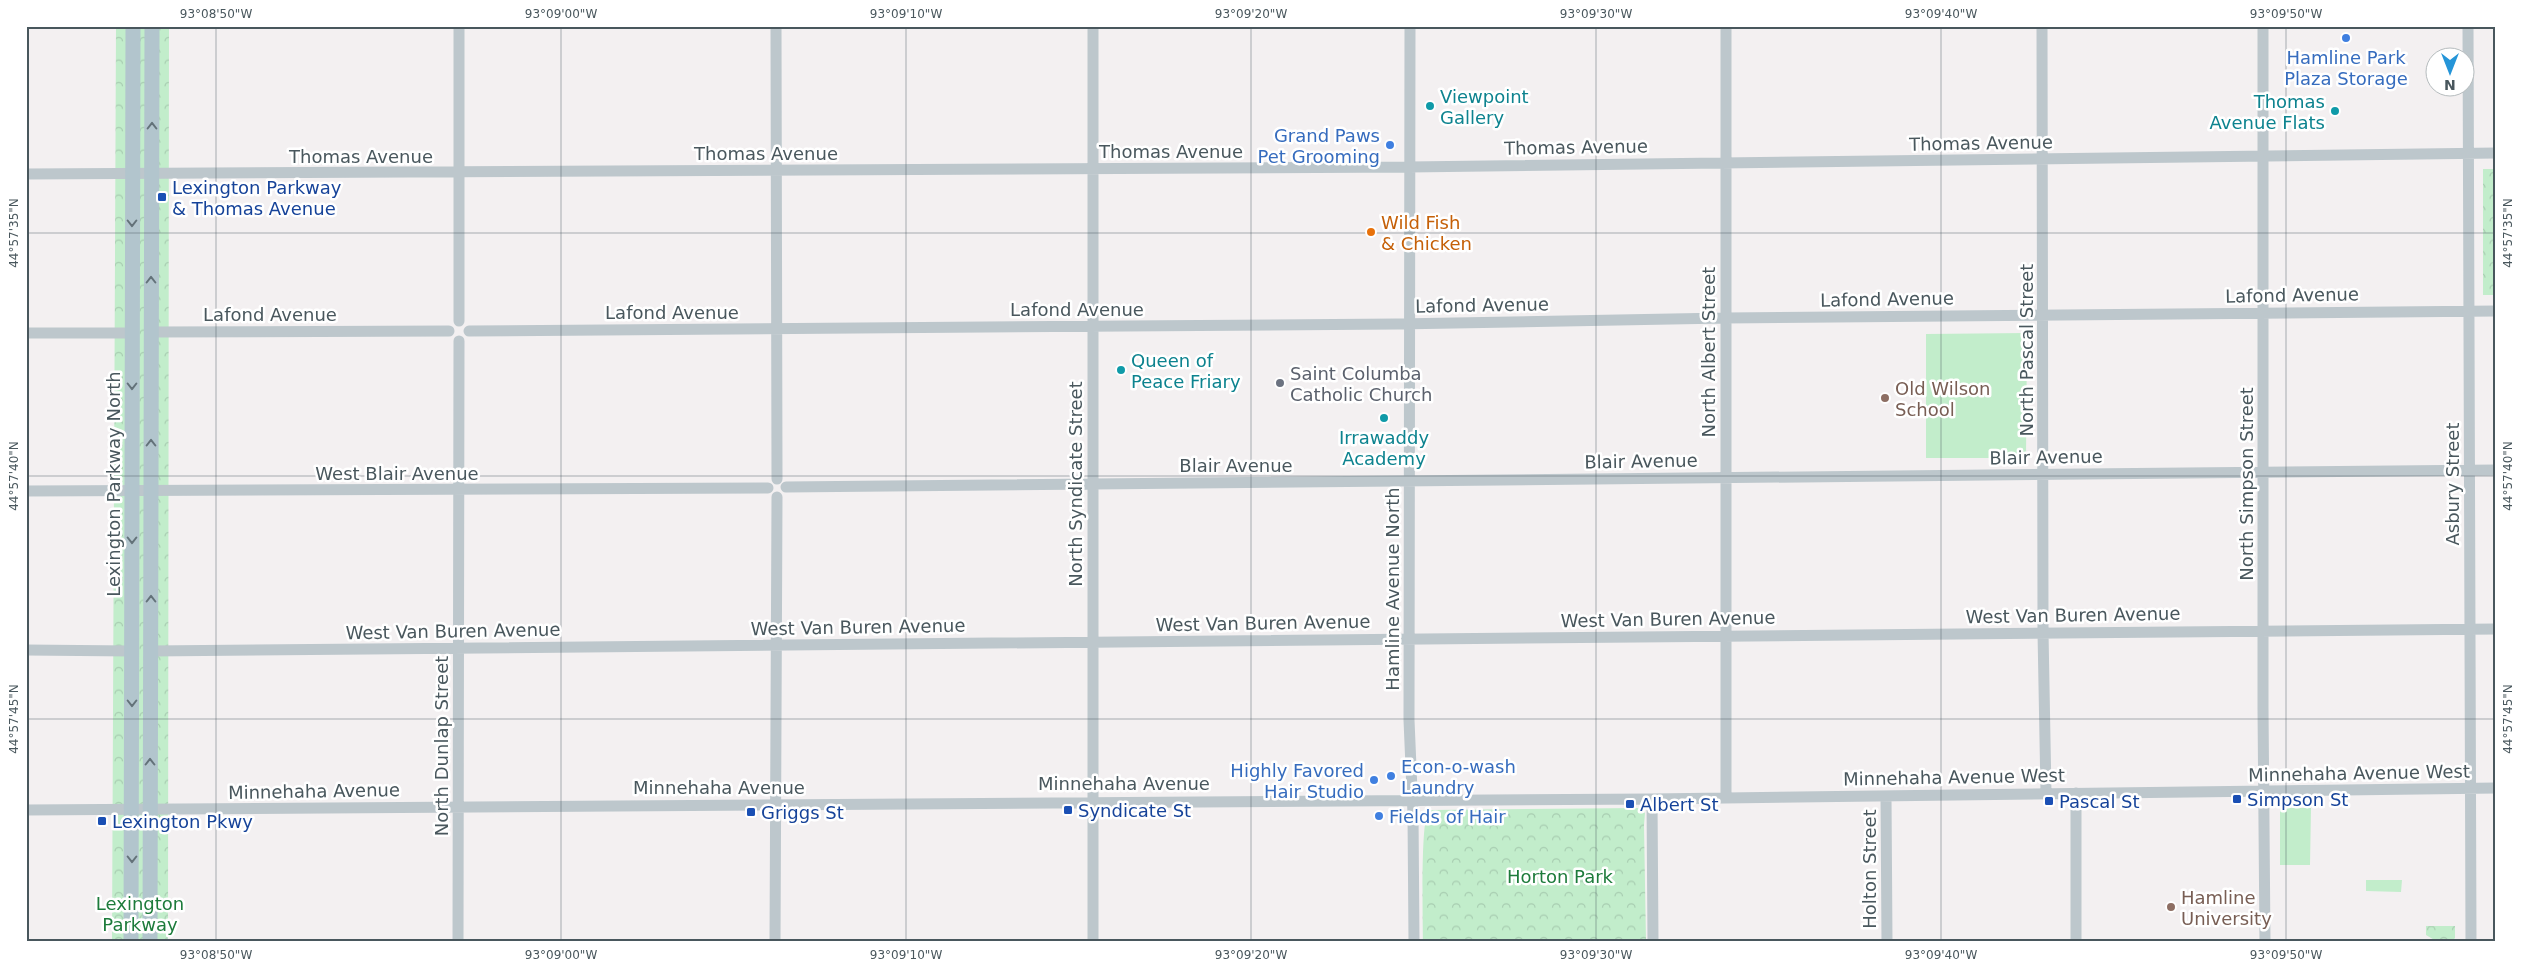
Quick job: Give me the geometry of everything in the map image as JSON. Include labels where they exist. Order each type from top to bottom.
[{"type":"main road","name":"Lexington Parkway North","points":[[131,942],[133,26]]},
{"type":"main road","points":[[150,942],[152,26]]},
{"type":"street","points":[[459,26],[459,321]]},
{"type":"street","points":[[776,26],[777,479]]},
{"type":"street","name":"North Syndicate Street","points":[[1092,942],[1093,26]]},
{"type":"street","name":"Hamline Avenue North","points":[[1410,26],[1409,481],[1414,942]]},
{"type":"street","name":"North Albert Street","points":[[1726,26],[1726,797]]},
{"type":"street","name":"North Pascal Street","points":[[2042,26],[2044,315],[2043,632],[2046,793]]},
{"type":"street","name":"North Simpson Street","points":[[2263,26],[2265,942]]},
{"type":"street","name":"Asbury Street","points":[[2468,26],[2470,942]]},
{"type":"street","name":"Thomas Avenue","points":[[26,174],[1409,167],[2496,153]]},
{"type":"street","name":"Lafond Avenue","points":[[469,331],[1409,324],[1725,318],[2496,311]]},
{"type":"street","points":[[459,321],[466,324],[469,331],[466,338],[459,341],[452,338],[449,331],[452,324],[459,321]]},
{"type":"street","name":"Lafond Avenue","points":[[151,332],[449,331]]},
{"type":"street","points":[[26,333],[132,333]]},
{"type":"street","name":"North Dunlap Street","points":[[458,942],[459,341]]},
{"type":"street","name":"Blair Avenue","points":[[786,488],[2496,470]]},
{"type":"street","points":[[777,479],[782,480],[786,488],[782,495],[777,497],[772,495],[768,488],[770,482],[777,479]]},
{"type":"street","name":"West Blair Avenue","points":[[26,491],[151,492],[768,488]]},
{"type":"street","points":[[775,942],[777,497]]},
{"type":"street","name":"West Van Buren Avenue","points":[[151,650],[2496,629]]},
{"type":"street","points":[[26,650],[132,651]]},
{"type":"street","name":"Minnehaha Avenue West","points":[[1412,799],[1886,796],[2496,788]]},
{"type":"street","points":[[2076,793],[2076,942]]},
{"type":"street","name":"Holton Street","points":[[1886,796],[1887,942]]},
{"type":"street","points":[[1652,798],[1653,942]]},
{"type":"street","name":"Minnehaha Avenue","points":[[26,810],[1412,799]]},
{"type":"green space","name":"Lexington Parkway","points":[[116,26],[169,26],[168,942],[112,942]]},
{"type":"green space","points":[[2483,169],[2496,169],[2496,295],[2483,295]]},
{"type":"green space","points":[[2027,333],[2026,458],[1926,458],[1926,334]]},
{"type":"green space","name":"Horton Park","points":[[1638,808],[1645,813],[1646,942],[1423,942],[1423,850],[1426,817],[1429,810]]},
{"type":"green space","points":[[2280,808],[2311,808],[2310,865],[2280,865]]},
{"type":"green space","points":[[2366,880],[2402,880],[2401,892],[2366,891]]},
{"type":"green space","points":[[2426,926],[2455,926],[2455,938],[2451,942],[2436,941],[2426,935]]},
{"type":"place","name":"Hamline Park Plaza Storage","points":[[2346,38]]},
{"type":"place","name":"Viewpoint Gallery","points":[[1430,106]]},
{"type":"place","name":"Thomas Avenue Flats","points":[[2335,111]]},
{"type":"place","name":"Grand Paws Pet Grooming","points":[[1390,145]]},
{"type":"place","name":"Lexington Parkway & Thomas Avenue","points":[[162,197]]},
{"type":"place","name":"Wild Fish & Chicken","points":[[1371,232]]},
{"type":"place","name":"Queen of Peace Friary","points":[[1121,370]]},
{"type":"place","name":"Saint Columba Catholic Church","points":[[1280,383]]},
{"type":"place","name":"Old Wilson School","points":[[1885,398]]},
{"type":"place","name":"Irrawaddy Academy","points":[[1384,418]]},
{"type":"place","name":"Econ-o-wash Laundry","points":[[1391,776]]},
{"type":"place","name":"Highly Favored Hair Studio","points":[[1374,780]]},
{"type":"place","name":"Simpson St","points":[[2237,799]]},
{"type":"place","name":"Pascal St","points":[[2049,801]]},
{"type":"place","name":"Albert St","points":[[1630,804]]},
{"type":"place","name":"Syndicate St","points":[[1068,810]]},
{"type":"place","name":"Griggs St","points":[[751,812]]},
{"type":"place","name":"Fields of Hair","points":[[1379,816]]},
{"type":"place","name":"Lexington Pkwy","points":[[102,821]]},
{"type":"place","name":"Hamline University","points":[[2171,907]]}]
